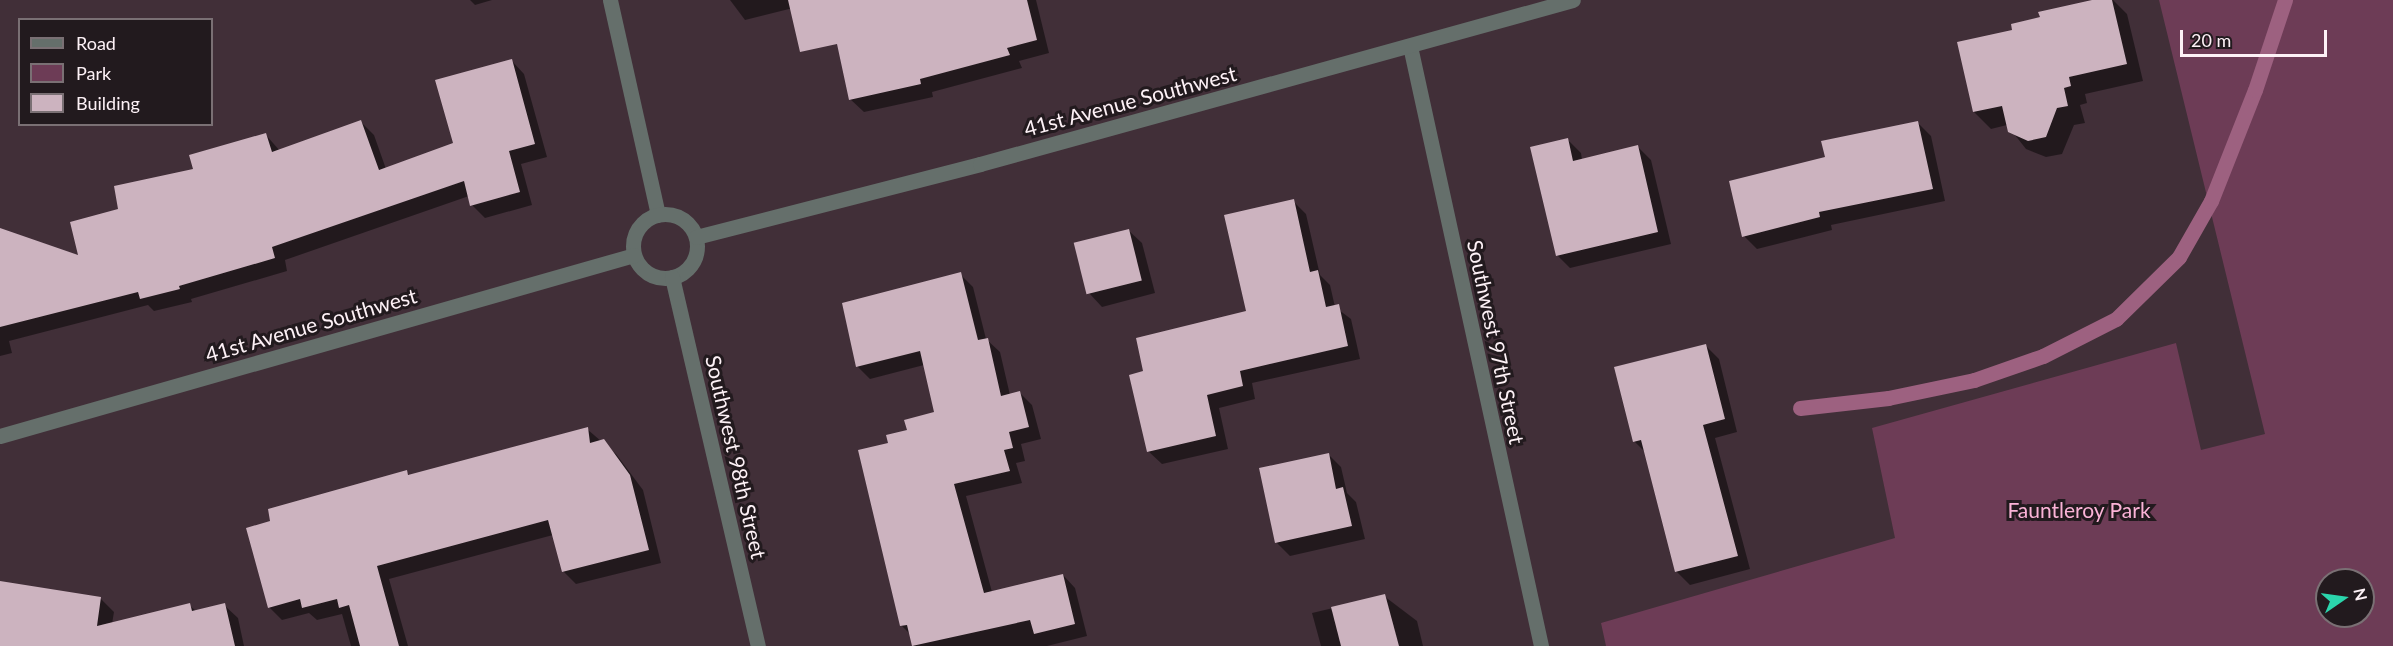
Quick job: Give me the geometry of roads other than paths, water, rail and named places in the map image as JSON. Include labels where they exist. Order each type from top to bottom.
[{"type":"street","points":[[610,0],[658,215]]},
{"type":"street","name":"41st Avenue Southwest","points":[[696,237],[1410,46],[1573,0]]},
{"type":"street","name":"Southwest 97th Street","points":[[1410,46],[1542,646]]},
{"type":"street","points":[[658,215],[683,219],[696,237],[697,255],[692,264],[672,277],[647,273],[634,255],[635,232],[642,223],[658,215]]},
{"type":"street","name":"41st Avenue Southwest","points":[[0,436],[634,255]]},
{"type":"street","name":"Southwest 98th Street","points":[[672,277],[758,646]]},
{"type":"waterway","points":[[1800,408],[1888,398],[1974,380],[2043,356],[2116,319],[2179,257],[2211,201],[2255,90],[2285,0]]},
{"type":"park label","name":"Fauntleroy Park","points":[[2079,510]]}]
